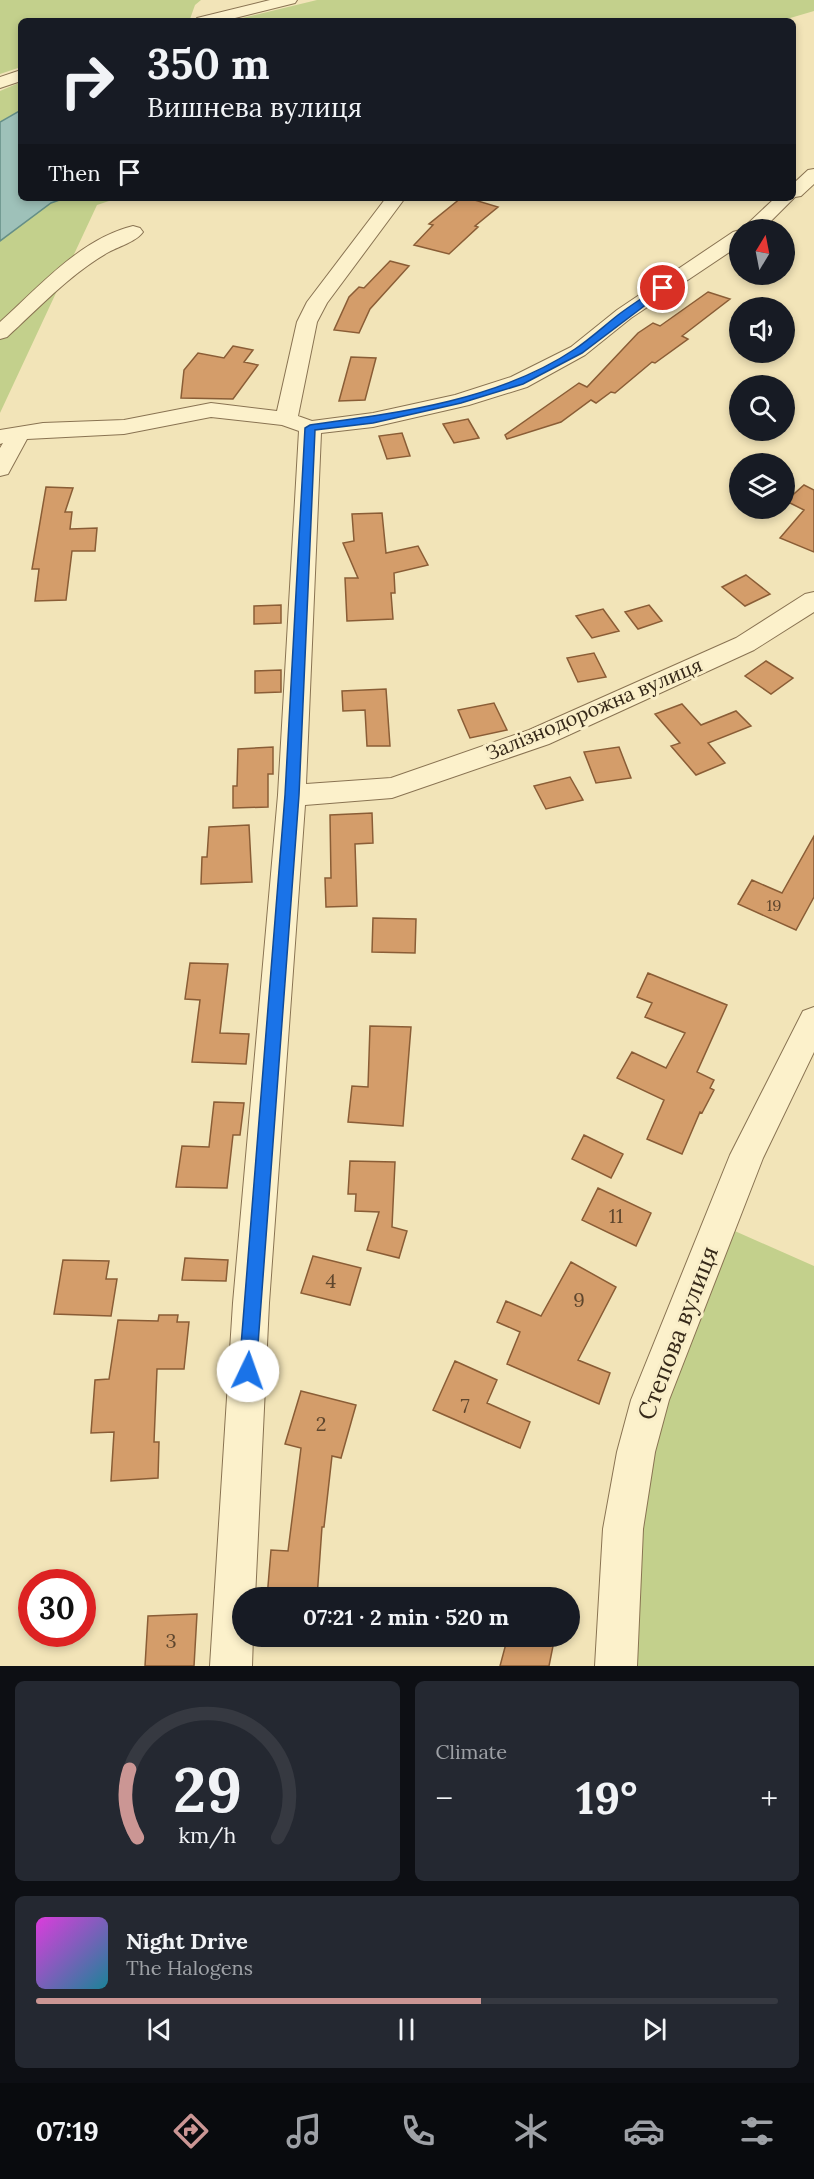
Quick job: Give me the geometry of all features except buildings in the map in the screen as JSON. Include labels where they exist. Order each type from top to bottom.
[{"type":"street","points":[[215,18],[289,0]]},
{"type":"street","points":[[0,83],[18,76]]},
{"type":"street","points":[[796,190],[814,174]]},
{"type":"street","points":[[231,1666],[251,1303],[292,795],[298,423],[307,321],[317,302],[394,201]]},
{"type":"street","points":[[762,219],[783,201]]},
{"type":"street","points":[[0,333],[64,276],[100,249],[119,237],[133,232]]},
{"type":"street","points":[[0,469],[10,434],[124,427],[211,410],[298,423],[373,420],[461,400],[519,382],[578,351],[624,315],[729,244]]},
{"type":"street","name":"Залізнодорожна вулиця","points":[[292,795],[392,788],[539,737],[745,644],[814,600]]},
{"type":"street","name":"Степова вулиця","points":[[616,1666],[623,1529],[636,1452],[650,1400],[747,1155],[814,1020]]},
{"type":"green space","points":[[0,0],[201,0],[195,5],[190,18],[18,18],[18,68],[0,74]]},
{"type":"green space","points":[[317,0],[814,0],[814,11],[790,18],[242,18]]},
{"type":"green space","points":[[18,83],[18,112],[0,122],[0,91]]},
{"type":"green space","points":[[57,201],[109,201],[97,205],[0,413],[0,241]]},
{"type":"green space","points":[[719,1224],[814,1266],[814,1666],[616,1666],[623,1529]]},
{"type":"water","points":[[18,112],[18,201],[57,201],[0,241],[0,122]]},
{"type":"route","points":[[248,1371],[251,1303],[292,795],[310,428],[373,420],[461,400],[519,382],[578,351],[663,288]]}]
